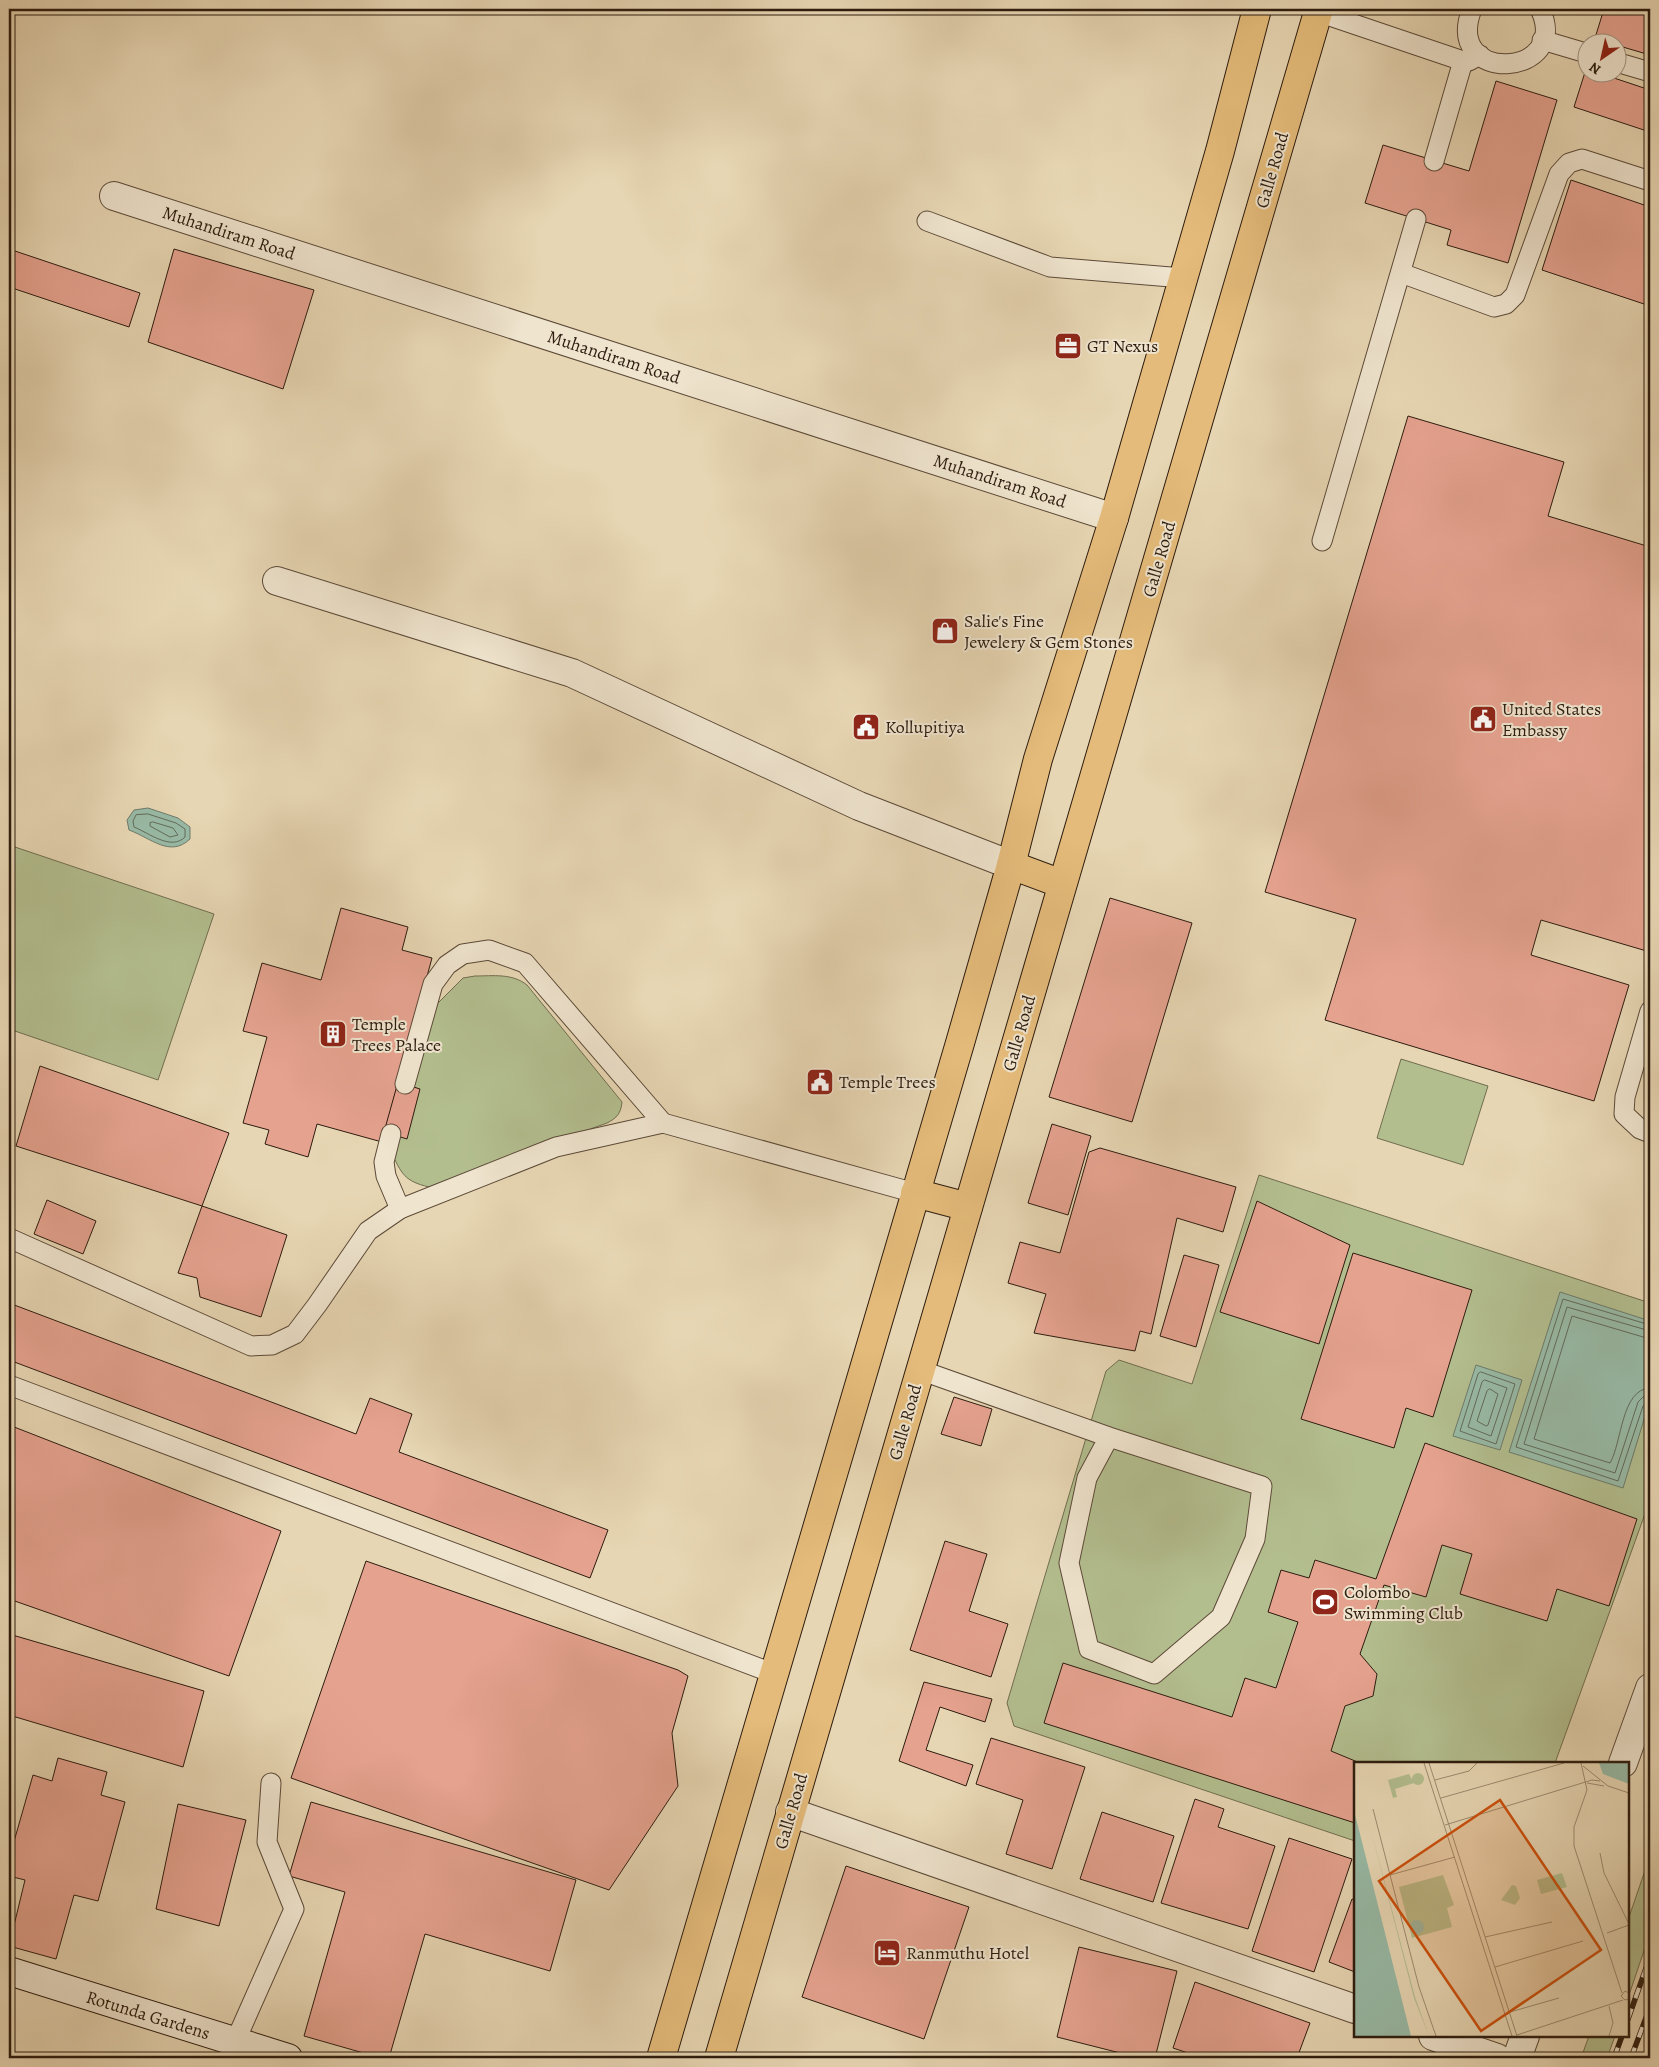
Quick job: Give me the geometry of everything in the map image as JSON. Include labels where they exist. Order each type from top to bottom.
[{"type":"highway","points":[[661,2058],[1012,865],[1038,759],[1114,518],[1220,151],[1257,9]]},
{"type":"highway","name":"Galle Road","points":[[719,2058],[1062,884],[1104,750],[1318,10]]},
{"type":"highway","points":[[1012,865],[1062,884]]},
{"type":"highway","points":[[915,1193],[968,1207]]},
{"type":"street","name":"Muhandiram Road","points":[[114,196],[1114,518]]},
{"type":"street","points":[[277,581],[572,673],[859,806],[1012,865]]},
{"type":"street","points":[[1624,1762],[1650,1688]]},
{"type":"street","points":[[790,1812],[1354,2009]]},
{"type":"street","name":"Rotunda Gardens","points":[[9,1971],[288,2058]]},
{"type":"street","points":[[1435,2037],[1497,2058]]},
{"type":"street","points":[[1517,2058],[1525,2037]]},
{"type":"lane","points":[[1434,160],[1474,49],[1467,35],[1468,20],[1472,9]]},
{"type":"lane","points":[[1318,10],[1471,58],[1499,65],[1514,65],[1528,59],[1539,48],[1542,40],[1544,19],[1540,9]]},
{"type":"lane","points":[[1542,40],[1576,50]]},
{"type":"lane","points":[[1626,65],[1650,72]]},
{"type":"lane","points":[[1401,273],[1494,307],[1506,304],[1516,295],[1559,174],[1569,163],[1582,159],[1650,181]]},
{"type":"lane","points":[[1322,541],[1416,219]]},
{"type":"lane","points":[[927,221],[1050,267],[1183,278]]},
{"type":"lane","points":[[405,1084],[433,984],[447,965],[463,954],[489,950],[525,963],[663,1123]]},
{"type":"lane","points":[[1650,1011],[1625,1097],[1624,1114],[1640,1129],[1650,1133]]},
{"type":"lane","points":[[9,1238],[251,1346],[272,1345],[294,1334],[317,1305],[368,1231],[400,1209],[556,1148],[663,1123],[915,1193]]},
{"type":"lane","points":[[391,1134],[384,1162],[386,1176],[400,1209]]},
{"type":"lane","points":[[920,1370],[1109,1436],[1262,1486],[1255,1539],[1221,1617],[1154,1674],[1088,1649],[1069,1564],[1087,1478],[1109,1436]]},
{"type":"lane","points":[[9,1384],[775,1674]]},
{"type":"lane","points":[[235,2042],[294,1909],[267,1842],[270,1783]]},
{"type":"shaded area","points":[[9,845],[214,914],[158,1080],[9,1029]]},
{"type":"shaded area","points":[[475,976],[509,977],[527,985],[622,1102],[618,1115],[607,1123],[429,1187],[414,1182],[405,1176],[391,1152],[437,1004],[463,978]]},
{"type":"shaded area","points":[[1401,1059],[1488,1086],[1463,1165],[1377,1138]]},
{"type":"shaded area","name":"Colombo Swimming Club","points":[[1259,1175],[1650,1303],[1650,1500],[1555,1762],[1354,1762],[1354,1841],[1014,1726],[1007,1703],[1106,1371],[1119,1360],[1192,1384]]},
{"type":"shaded area","points":[[1650,1856],[1650,1933],[1629,1995],[1629,1917]]},
{"type":"shaded area","points":[[1589,2037],[1615,2037],[1607,2058],[1581,2058]]},
{"type":"water","points":[[148,808],[178,818],[190,827],[190,839],[175,847],[168,847],[129,830],[127,820],[134,810]]},
{"type":"water","points":[[1560,1292],[1650,1321],[1650,1400],[1623,1488],[1509,1452]]},
{"type":"water","points":[[1476,1365],[1522,1380],[1500,1450],[1453,1436]]},
{"type":"building","points":[[1604,9],[1650,10],[1650,55],[1626,48],[1626,32],[1597,32]]},
{"type":"building","points":[[1496,81],[1557,100],[1508,263],[1447,245],[1451,230],[1365,203],[1383,145],[1469,171]]},
{"type":"building","points":[[1582,82],[1626,82],[1650,90],[1650,132],[1574,107]]},
{"type":"building","points":[[1571,180],[1650,207],[1650,306],[1542,270]]},
{"type":"building","points":[[9,249],[140,293],[129,327],[9,287]]},
{"type":"building","points":[[174,249],[314,290],[283,389],[148,342]]},
{"type":"building","name":"United States Embassy","points":[[1408,416],[1564,462],[1548,516],[1650,547],[1650,952],[1541,920],[1531,955],[1629,985],[1594,1101],[1325,1020],[1356,919],[1265,892]]},
{"type":"building","points":[[1110,898],[1192,923],[1132,1122],[1049,1097]]},
{"type":"building","name":"Temple Trees Palace","points":[[341,908],[408,927],[402,950],[432,958],[382,1142],[317,1124],[308,1157],[265,1144],[269,1130],[243,1123],[267,1037],[243,1031],[262,963],[321,980]]},
{"type":"building","points":[[40,1066],[229,1133],[202,1206],[16,1146]]},
{"type":"building","name":"Temple Trees Palace","points":[[398,1082],[420,1089],[407,1139],[384,1132]]},
{"type":"building","points":[[1052,1124],[1091,1136],[1068,1215],[1028,1203]]},
{"type":"building","points":[[1100,1148],[1236,1187],[1223,1232],[1177,1218],[1151,1334],[1140,1331],[1135,1351],[1034,1333],[1046,1294],[1008,1283],[1020,1242],[1060,1253],[1089,1152]]},
{"type":"building","points":[[47,1200],[96,1221],[83,1254],[34,1234]]},
{"type":"building","points":[[1257,1201],[1350,1245],[1319,1344],[1220,1312]]},
{"type":"building","points":[[202,1206],[287,1235],[261,1317],[200,1297],[197,1278],[178,1273]]},
{"type":"building","points":[[1353,1253],[1472,1290],[1433,1417],[1406,1408],[1394,1448],[1301,1419]]},
{"type":"building","points":[[1184,1255],[1219,1265],[1196,1347],[1160,1336]]},
{"type":"building","points":[[9,1303],[356,1434],[370,1398],[412,1414],[399,1452],[608,1530],[590,1578],[9,1360]]},
{"type":"building","points":[[954,1397],[992,1409],[981,1446],[941,1434]]},
{"type":"building","points":[[9,1425],[281,1531],[229,1676],[9,1599]]},
{"type":"building","points":[[1425,1443],[1637,1519],[1609,1606],[1557,1589],[1547,1621],[1460,1594],[1472,1554],[1442,1545],[1426,1597],[1384,1585],[1360,1654],[1377,1674],[1373,1696],[1345,1706],[1331,1751],[1358,1762],[1354,1762],[1354,1823],[1044,1723],[1063,1663],[1232,1717],[1245,1678],[1276,1688],[1298,1622],[1268,1612],[1281,1570],[1309,1578],[1315,1560],[1376,1579]]},
{"type":"building","points":[[945,1541],[987,1554],[969,1611],[1008,1624],[991,1677],[910,1650]]},
{"type":"building","points":[[366,1561],[678,1670],[688,1676],[672,1733],[678,1786],[609,1890],[291,1778]]},
{"type":"building","points":[[9,1634],[204,1691],[183,1767],[9,1715]]},
{"type":"building","points":[[924,1682],[992,1699],[985,1722],[940,1707],[926,1750],[973,1765],[966,1786],[899,1761]]},
{"type":"building","points":[[991,1738],[1085,1767],[1052,1869],[1006,1854],[1023,1800],[976,1784]]},
{"type":"building","points":[[58,1758],[107,1772],[101,1795],[125,1802],[98,1901],[74,1895],[56,1959],[9,1946],[25,1880],[9,1876],[9,1859],[33,1775],[52,1781]]},
{"type":"building","points":[[1195,1799],[1224,1809],[1218,1827],[1275,1846],[1248,1929],[1161,1903]]},
{"type":"building","points":[[311,1802],[576,1880],[550,1971],[425,1934],[389,2058],[381,2058],[304,2036],[345,1892],[289,1876]]},
{"type":"building","points":[[178,1804],[246,1820],[219,1926],[156,1909]]},
{"type":"building","points":[[1102,1812],[1174,1836],[1153,1902],[1080,1879]]},
{"type":"building","points":[[1289,1838],[1352,1859],[1314,1972],[1252,1951]]},
{"type":"building","points":[[846,1866],[969,1907],[924,2039],[802,1997]]},
{"type":"building","points":[[1352,1899],[1354,1900],[1354,1972],[1329,1962]]},
{"type":"building","points":[[1079,1947],[1177,1971],[1155,2058],[1140,2058],[1057,2037]]},
{"type":"building","points":[[1195,1982],[1310,2023],[1297,2058],[1203,2058],[1173,2048]]},
{"type":"railway","points":[[1629,2016],[1650,1957]]},
{"type":"railway","points":[[1631,2058],[1650,2007]]},
{"type":"railway","points":[[1614,2058],[1622,2037]]},
{"type":"place","name":"GT Nexus","points":[[1068,346]]},
{"type":"place","name":"Salie's Fine Jewelery & Gem Stones","points":[[945,631]]},
{"type":"place","name":"United States Embassy","points":[[1483,719]]},
{"type":"place","name":"Kollupitiya","points":[[866,727]]},
{"type":"place","name":"Temple Trees Palace","points":[[333,1034]]},
{"type":"place","name":"Temple Trees","points":[[820,1082]]},
{"type":"place","name":"Colombo Swimming Club","points":[[1325,1602]]},
{"type":"place","name":"Ranmuthu Hotel","points":[[887,1953]]}]
